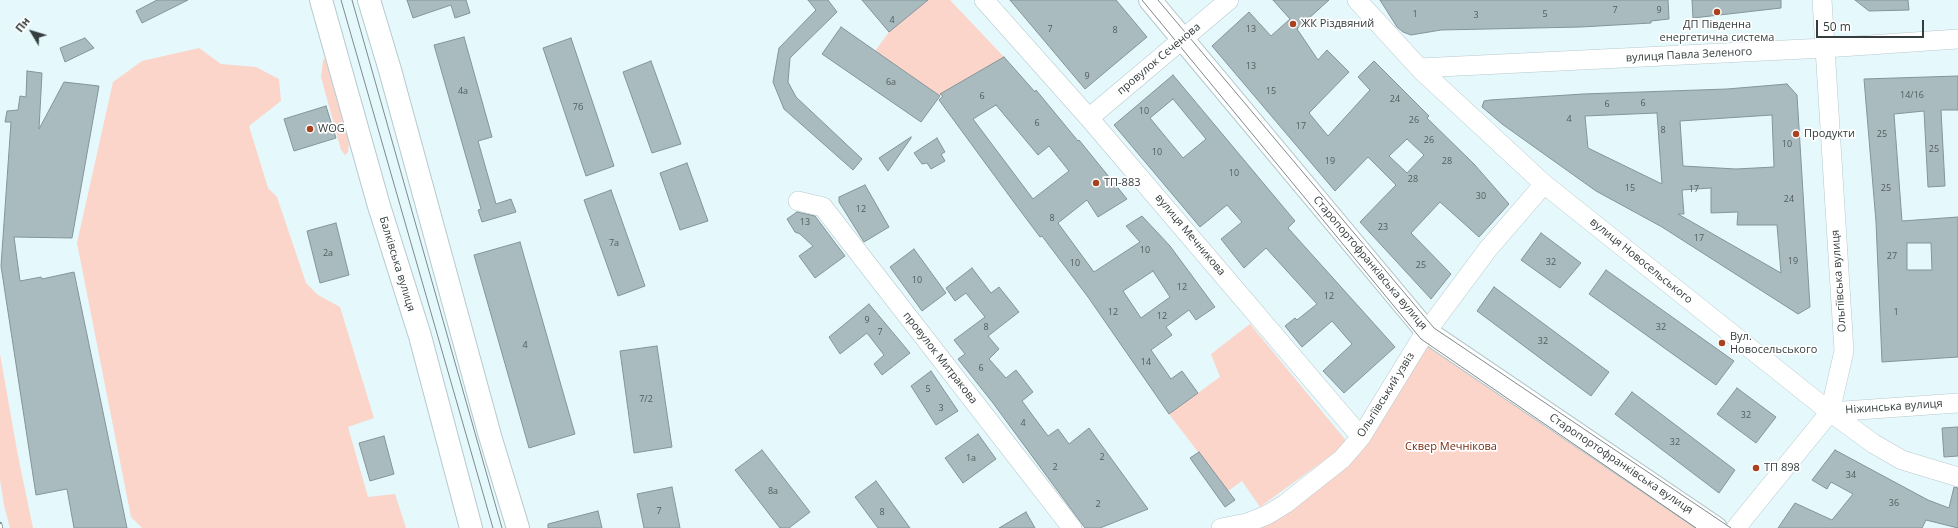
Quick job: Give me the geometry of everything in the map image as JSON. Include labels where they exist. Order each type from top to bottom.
[{"type":"main road","name":"Балківська вулиця","points":[[321,0],[379,206],[420,336],[471,528]]},
{"type":"main road","points":[[369,0],[390,70],[490,436],[518,528]]},
{"type":"main road","name":"Старопортофранківська вулиця","points":[[1150,0],[1427,332],[1716,528]]},
{"type":"street","name":"вулиця Мечникова","points":[[984,0],[1089,118],[1361,437]]},
{"type":"street","name":"провулок Сєченова","points":[[1089,118],[1229,0]]},
{"type":"street","name":"вулиця Новосельського","points":[[1357,0],[1419,68],[1544,184],[1830,412],[1874,444],[1902,460],[1958,477]]},
{"type":"street","name":"Ольгіївська вулиця","points":[[1736,528],[1830,412],[1844,351],[1822,0]]},
{"type":"street","name":"вулиця Павла Зеленого","points":[[1419,68],[1825,48],[1958,39]]},
{"type":"street","name":"Ольгіївський узвіз","points":[[1225,528],[1257,520],[1284,504],[1342,459],[1361,437],[1427,332],[1488,249],[1544,184]]},
{"type":"street","name":"провулок Митракова","points":[[798,201],[823,207],[1072,528]]},
{"type":"street","name":"Ніжинська вулиця","points":[[1830,412],[1958,403]]},
{"type":"green space","points":[[928,0],[950,0],[1004,57],[940,96],[875,51],[889,32]]},
{"type":"green space","points":[[199,48],[221,64],[256,67],[279,79],[281,101],[249,126],[268,188],[277,197],[306,283],[318,295],[340,307],[374,418],[348,427],[368,497],[395,494],[406,528],[142,528],[131,517],[77,243],[113,82],[142,61]]},
{"type":"green space","points":[[325,58],[349,143],[348,152],[345,155],[341,150],[321,77],[323,60]]},
{"type":"green space","points":[[1250,324],[1348,443],[1260,507],[1242,481],[1228,491],[1169,414],[1220,377],[1211,354]]},
{"type":"green space","name":"Сквер Мечнікова","points":[[1421,339],[1716,528],[1228,528],[1342,459]]},
{"type":"green space","points":[[0,354],[18,456],[33,528],[10,528],[4,505],[0,480]]},
{"type":"building","points":[[157,0],[188,0],[142,23],[136,11]]},
{"type":"building","points":[[407,0],[466,0],[470,13],[455,18],[451,5],[413,18]]},
{"type":"building","points":[[808,0],[828,0],[837,12],[790,58],[788,82],[796,97],[862,159],[853,170],[784,109],[773,82],[779,48],[816,10]]},
{"type":"building","points":[[862,0],[928,0],[889,32]]},
{"type":"building","points":[[1010,0],[1116,0],[1147,37],[1085,89]]},
{"type":"building","points":[[1273,0],[1329,0],[1297,29],[1318,60],[1327,50],[1349,72],[1309,113],[1328,136],[1370,90],[1358,77],[1374,61],[1429,116],[1427,118],[1474,164],[1509,204],[1479,237],[1440,202],[1411,233],[1451,274],[1431,299],[1360,222],[1396,185],[1368,157],[1335,191],[1212,46],[1249,12],[1271,36],[1290,19]],"holes":[[[1407,139],[1424,155],[1407,173],[1389,156]]]},
{"type":"building","points":[[1380,0],[1668,0],[1669,19],[1651,21],[1651,23],[1581,27],[1441,30],[1411,35],[1403,32],[1397,27]]},
{"type":"building","name":"ДП Південна енергетична система","points":[[1692,0],[1781,0],[1781,8],[1693,18]]},
{"type":"building","points":[[1855,0],[1908,0],[1909,10],[1869,11]]},
{"type":"building","points":[[841,27],[940,96],[921,122],[822,54]]},
{"type":"building","points":[[464,37],[492,137],[478,141],[496,204],[511,199],[516,212],[482,222],[478,210],[481,209],[434,45]]},
{"type":"building","points":[[85,38],[94,48],[65,62],[60,48]]},
{"type":"building","points":[[571,38],[614,166],[586,176],[543,48]]},
{"type":"building","points":[[1004,57],[1035,92],[1036,90],[1127,199],[1098,217],[1087,200],[1058,223],[1094,272],[1140,242],[1126,226],[1142,216],[1170,246],[1215,307],[1196,320],[1189,310],[1166,327],[1172,335],[1151,350],[1171,379],[1182,371],[1198,393],[1169,414],[1088,297],[1042,236],[1040,237],[939,100],[943,96],[940,94]],"holes":[[[996,105],[1038,155],[1049,146],[1069,171],[1033,199],[973,119]],[[1153,271],[1170,297],[1141,318],[1123,291]]]},
{"type":"building","points":[[651,61],[681,144],[652,153],[623,72]]},
{"type":"building","points":[[27,71],[42,73],[39,129],[64,82],[99,86],[72,238],[14,237],[20,281],[41,277],[42,279],[74,272],[127,528],[74,528],[67,489],[36,495],[1,266],[11,122],[5,122],[7,111],[18,110],[20,96],[26,97]]},
{"type":"building","points":[[1173,75],[1295,221],[1288,228],[1395,347],[1344,393],[1323,371],[1352,344],[1332,321],[1302,347],[1285,326],[1295,318],[1297,320],[1317,304],[1266,248],[1244,268],[1221,239],[1242,222],[1227,205],[1200,227],[1114,125]],"holes":[[[1173,99],[1206,139],[1183,158],[1150,118]]]},
{"type":"building","points":[[1958,76],[1958,110],[1941,110],[1945,186],[1928,187],[1924,111],[1894,114],[1902,221],[1958,217],[1958,357],[1882,362],[1876,222],[1864,79]],"holes":[[[1907,243],[1931,243],[1932,270],[1907,270]]]},
{"type":"building","points":[[1787,84],[1797,95],[1810,307],[1798,314],[1662,227],[1596,191],[1502,124],[1482,107],[1484,101],[1490,100],[1583,94],[1727,89]],"holes":[[[1657,113],[1662,184],[1588,148],[1585,116]],[[1772,115],[1774,167],[1736,169],[1683,166],[1680,121]],[[1711,188],[1711,213],[1738,212],[1737,225],[1777,225],[1781,273],[1678,214],[1684,214],[1682,190]]]},
{"type":"building","name":"WOG","points":[[326,106],[336,138],[294,151],[284,119]]},
{"type":"building","points":[[911,138],[888,171],[879,158]]},
{"type":"building","points":[[937,138],[945,152],[941,154],[945,161],[931,169],[927,163],[922,164],[914,153]]},
{"type":"building","points":[[687,163],[708,221],[680,230],[660,173]]},
{"type":"building","points":[[865,185],[889,227],[864,242],[839,202],[839,197]]},
{"type":"building","points":[[611,190],[645,286],[618,296],[584,200]]},
{"type":"building","points":[[797,212],[815,216],[845,256],[815,278],[799,256],[813,246],[800,234],[795,232],[787,219]]},
{"type":"building","points":[[336,223],[349,275],[320,283],[307,231]]},
{"type":"building","points":[[1541,233],[1581,263],[1560,288],[1521,260]]},
{"type":"building","points":[[520,242],[575,434],[529,448],[474,255]]},
{"type":"building","points":[[914,249],[946,293],[922,311],[890,267]]},
{"type":"building","points":[[972,268],[991,293],[999,287],[1019,312],[988,336],[999,349],[989,359],[1006,378],[1016,370],[1033,392],[1022,401],[1048,436],[1058,429],[1069,444],[1089,428],[1148,509],[1100,528],[1085,528],[993,403],[958,359],[965,354],[954,340],[985,317],[966,293],[955,301],[946,288]]},
{"type":"building","points":[[1606,270],[1734,361],[1716,385],[1589,294]]},
{"type":"building","points":[[1494,287],[1609,372],[1591,396],[1477,311]]},
{"type":"building","points":[[869,304],[910,353],[882,375],[874,364],[884,355],[867,333],[840,354],[829,337]]},
{"type":"building","points":[[657,346],[672,447],[634,453],[620,351]]},
{"type":"building","points":[[931,371],[958,411],[936,425],[911,386]]},
{"type":"building","points":[[1737,388],[1776,417],[1756,443],[1717,414]]},
{"type":"building","points":[[1632,392],[1735,470],[1719,493],[1615,414]]},
{"type":"building","points":[[1958,427],[1958,456],[1944,457],[1942,428]]},
{"type":"building","points":[[978,434],[996,459],[963,483],[945,458]]},
{"type":"building","points":[[384,436],[394,474],[370,481],[359,443]]},
{"type":"building","points":[[762,450],[810,512],[789,528],[780,528],[735,470]]},
{"type":"building","points":[[1835,450],[1928,500],[1949,508],[1954,487],[1958,488],[1958,528],[1926,520],[1922,528],[1778,528],[1795,503],[1832,520],[1853,494],[1831,482],[1827,489],[1812,480]]},
{"type":"building","points":[[1199,452],[1235,500],[1225,507],[1190,458]]},
{"type":"building","points":[[876,481],[910,528],[878,528],[855,497]]},
{"type":"building","points":[[672,487],[680,528],[644,528],[637,494]]},
{"type":"building","points":[[598,511],[602,528],[548,528],[548,524]]},
{"type":"building","points":[[1026,512],[1035,528],[999,528]]},
{"type":"tram line","points":[[341,0],[493,528]]},
{"type":"tram line","points":[[352,0],[502,528]]},
{"type":"tram line","points":[[1142,0],[1421,339],[1696,528]]},
{"type":"tram line","points":[[1158,0],[1434,328],[1731,528]]},
{"type":"railway","points":[[0,524],[1,528]]},
{"type":"place","name":"ДП Південна енергетична система","points":[[1717,12]]},
{"type":"place","name":"ЖК Різдвяний","points":[[1293,24]]},
{"type":"place","name":"WOG","points":[[310,129]]},
{"type":"place","name":"Продукти","points":[[1796,134]]},
{"type":"place","name":"ТП-883","points":[[1096,183]]},
{"type":"place","name":"Вул. Новосельського","points":[[1722,343]]},
{"type":"place","name":"ТП 898","points":[[1756,468]]}]
